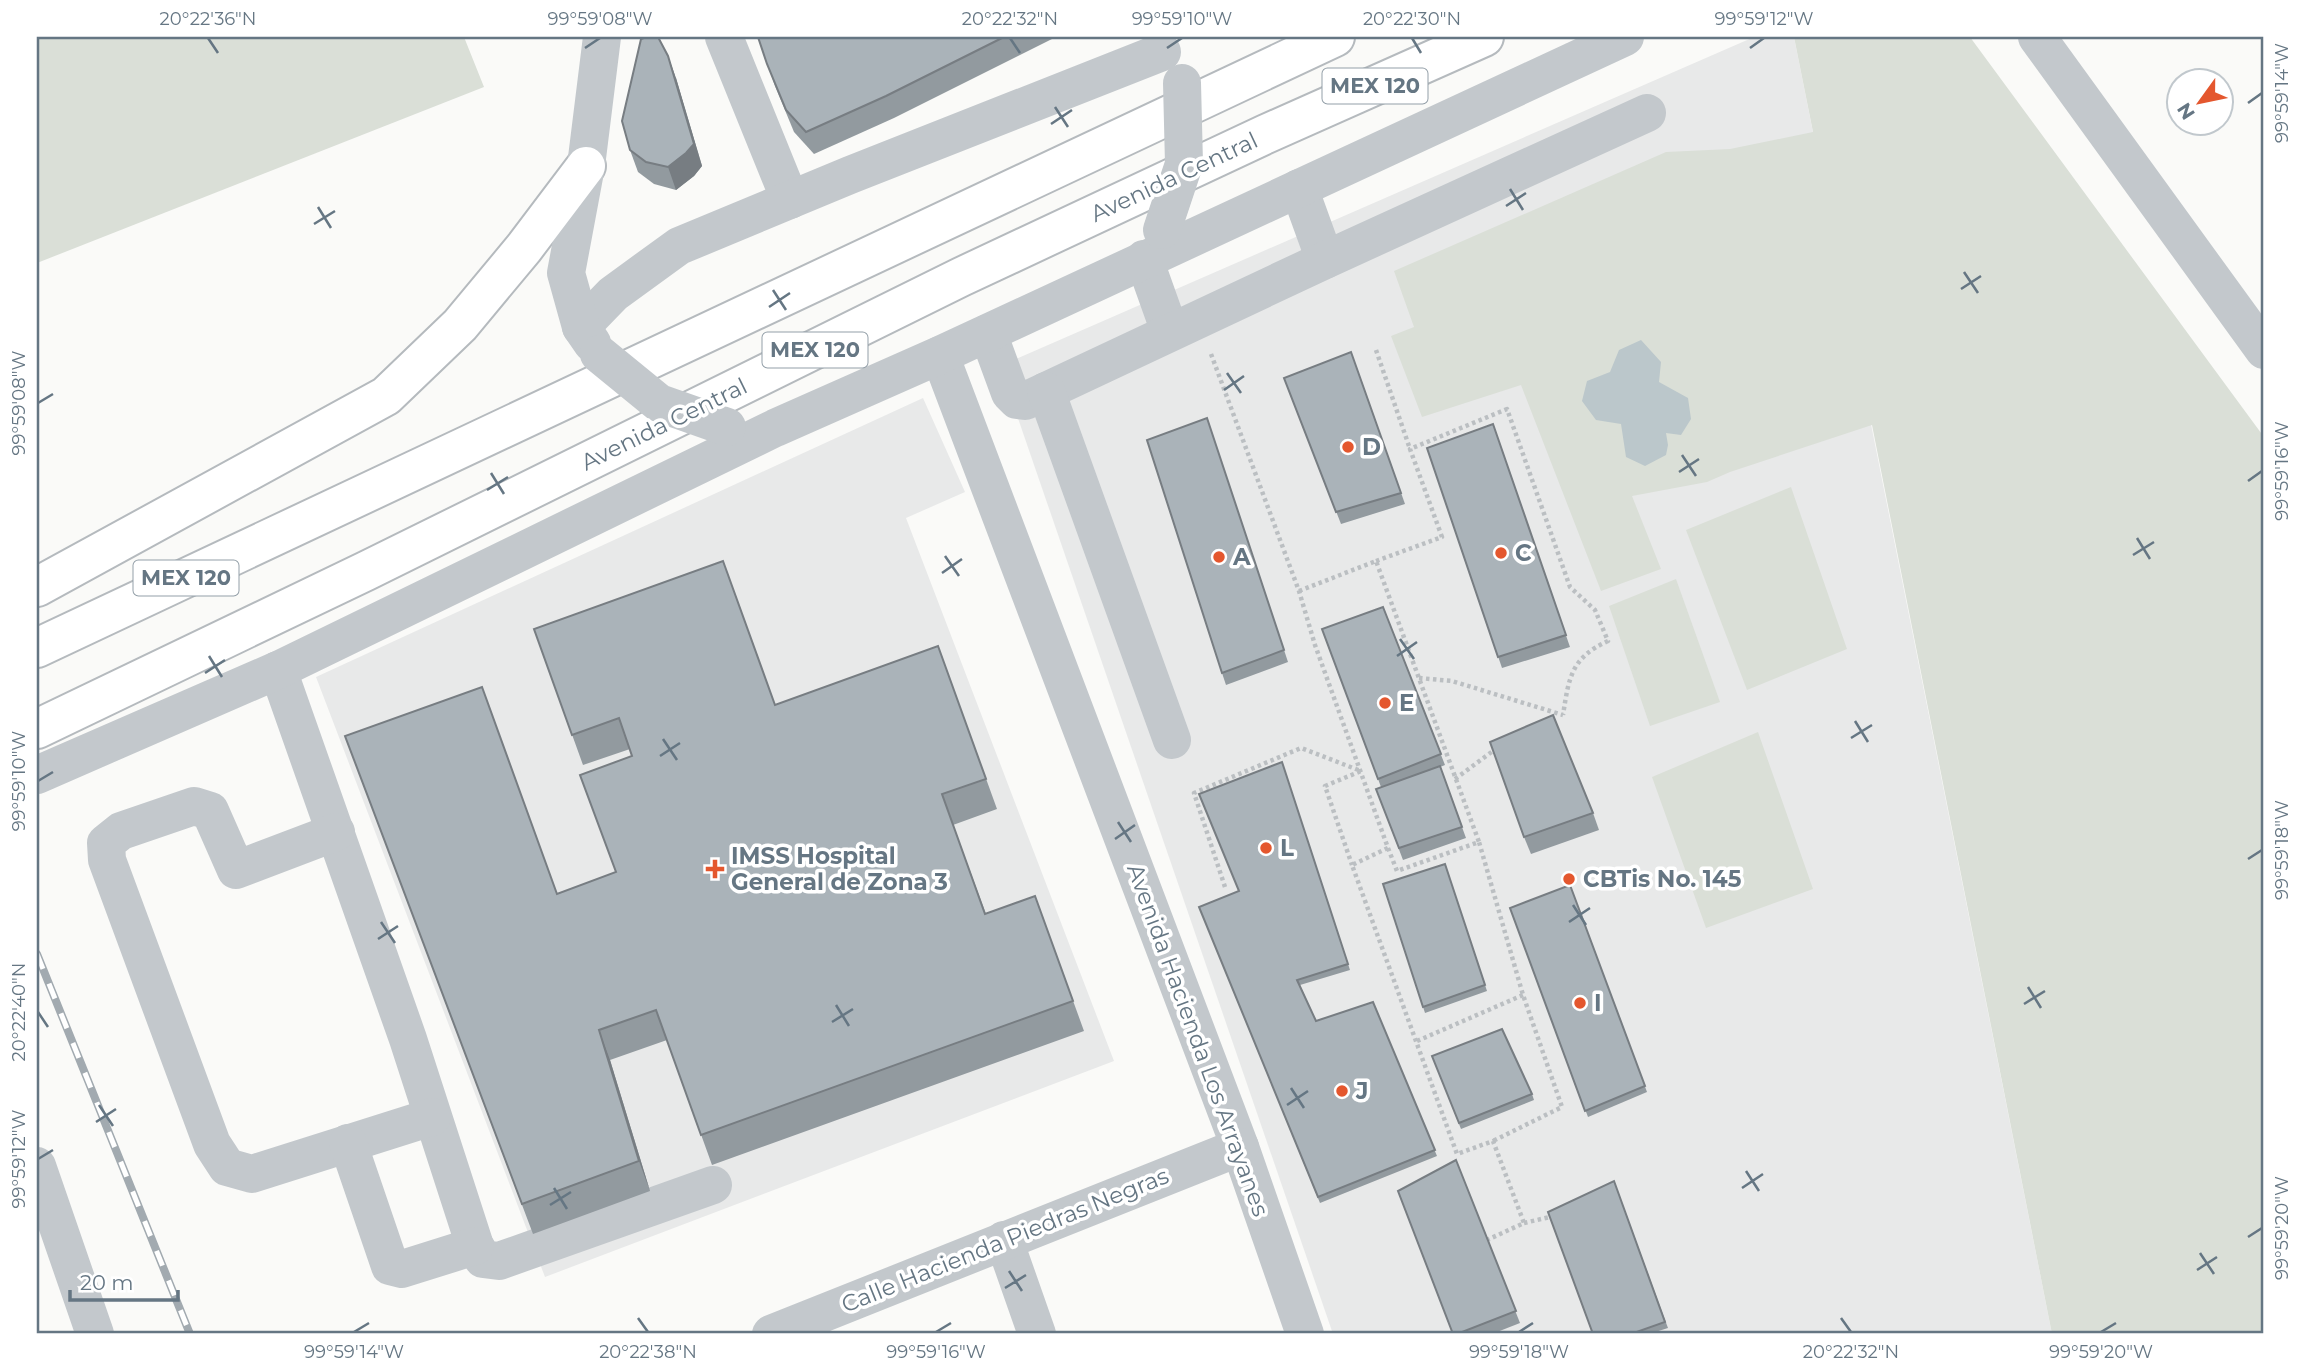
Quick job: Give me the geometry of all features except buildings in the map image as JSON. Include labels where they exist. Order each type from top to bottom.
[{"type":"main road","name":"MEX 120","points":[[37,649],[1335,37]]},
{"type":"main road","name":"Avenida Central","points":[[37,729],[366,571],[961,277],[1266,134],[1485,37]]},
{"type":"main road","points":[[37,587],[386,396],[460,326],[586,166]]},
{"type":"street","points":[[602,37],[586,166],[566,273],[590,341],[659,403],[727,427],[775,428]]},
{"type":"street","points":[[724,37],[790,200]]},
{"type":"street","points":[[37,775],[278,670],[775,428],[988,332],[1153,245],[1299,188],[1625,37]]},
{"type":"street","points":[[2037,37],[2264,350]]},
{"type":"street","points":[[590,341],[613,294],[679,246],[790,200],[1164,57],[1184,164],[1153,245],[1170,332]]},
{"type":"street","points":[[988,332],[1010,393],[1017,400],[1025,401],[1647,113]]},
{"type":"street","points":[[1299,188],[1325,260]]},
{"type":"street","name":"Avenida Hacienda Los Arrayanes","points":[[940,355],[1240,1147],[1306,1334]]},
{"type":"street","points":[[1046,391],[1172,740]]},
{"type":"street","points":[[278,670],[336,832],[475,1246],[483,1259],[499,1261],[713,1185]]},
{"type":"street","points":[[336,832],[236,870],[210,811],[194,806],[121,831],[106,843],[107,860],[207,1131],[227,1167],[252,1174],[432,1117]]},
{"type":"street","points":[[348,1143],[390,1266],[402,1269],[475,1246]]},
{"type":"street","name":"Calle Hacienda Piedras Negras","points":[[771,1334],[1240,1147]]},
{"type":"street","points":[[37,1167],[95,1334]]},
{"type":"street","points":[[1004,1240],[1037,1334]]},
{"type":"path","points":[[1170,332],[1213,355],[1397,871],[1479,842]]},
{"type":"path","points":[[1299,591],[1442,537],[1376,350]]},
{"type":"path","points":[[1410,449],[1507,409],[1570,587],[1595,610],[1608,641],[1588,650],[1569,677],[1563,715]]},
{"type":"path","points":[[1361,771],[1325,786],[1457,1154],[1493,1141],[1562,1107],[1523,995],[1479,842],[1376,561]]},
{"type":"path","points":[[1418,678],[1452,681],[1563,715]]},
{"type":"path","points":[[1551,720],[1563,715]]},
{"type":"path","points":[[1455,779],[1504,744]]},
{"type":"path","points":[[1225,887],[1194,793],[1301,748],[1361,771]]},
{"type":"path","points":[[1352,865],[1388,848]]},
{"type":"path","points":[[1417,1041],[1523,995]]},
{"type":"path","points":[[1493,1141],[1524,1223]]},
{"type":"path","points":[[1488,1240],[1524,1223],[1550,1217]]},
{"type":"shaded area","points":[[37,37],[464,37],[484,87],[37,263]]},
{"type":"shaded area","name":"CBTis No. 145","points":[[1754,37],[1794,37],[2052,1334],[1333,1334],[1000,366]]},
{"type":"shaded area","points":[[1794,37],[1970,37],[2264,437],[2264,1334],[2052,1334],[1872,425],[1707,482],[1632,496],[1661,569],[1601,591],[1521,385],[1422,417],[1391,336],[1414,327],[1394,271],[1666,152],[1730,149],[1813,132]]},
{"type":"shaded area","points":[[1641,340],[1661,362],[1659,382],[1688,398],[1691,419],[1681,435],[1666,433],[1666,455],[1645,466],[1626,457],[1621,424],[1596,420],[1582,401],[1587,381],[1610,372],[1619,350]]},
{"type":"shaded area","name":"IMSS Hospital General de Zona 3","points":[[923,398],[965,492],[906,518],[1114,1061],[545,1277],[316,677]]},
{"type":"shaded area","points":[[1791,487],[1847,649],[1747,690],[1686,530]]},
{"type":"shaded area","points":[[1676,579],[1720,702],[1650,726],[1609,606]]},
{"type":"shaded area","points":[[1758,732],[1813,889],[1706,928],[1652,777]]},
{"type":"railway","points":[[37,954],[190,1334]]},
{"type":"place","name":"D","points":[[1348,447]]},
{"type":"place","name":"C","points":[[1501,553]]},
{"type":"place","name":"A","points":[[1219,557]]},
{"type":"place","name":"E","points":[[1385,703]]},
{"type":"place","name":"L","points":[[1266,848]]},
{"type":"place","name":"IMSS Hospital General de Zona 3","points":[[715,869]]},
{"type":"place","name":"CBTis No. 145","points":[[1569,879]]},
{"type":"place","name":"I","points":[[1580,1003]]},
{"type":"place","name":"J","points":[[1342,1091]]}]
